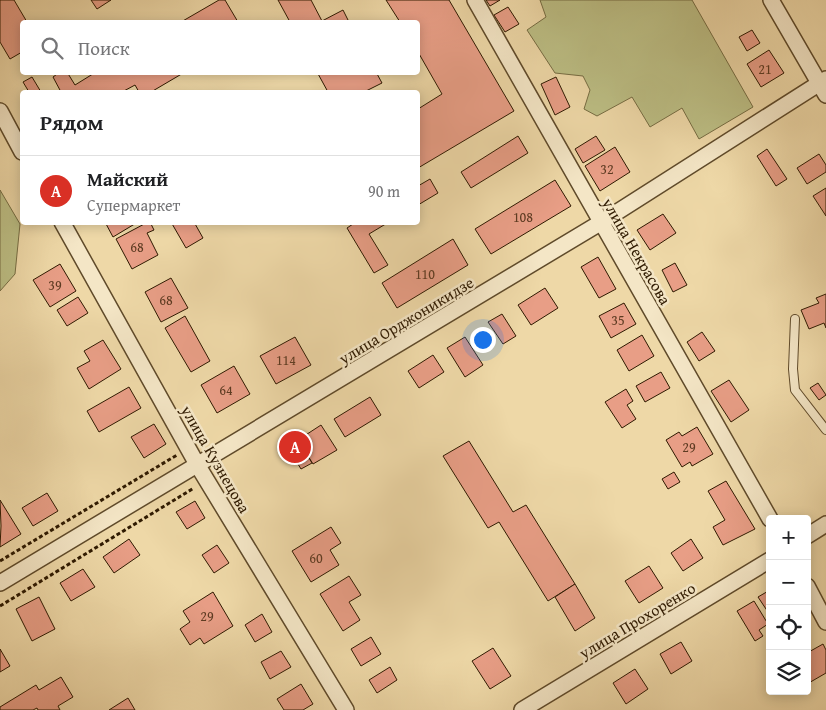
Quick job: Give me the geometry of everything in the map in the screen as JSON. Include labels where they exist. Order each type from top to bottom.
[{"type":"street","name":"улица Некрасова","points":[[475,0],[600,223],[768,515]]},
{"type":"street","points":[[771,0],[824,86]]},
{"type":"street","name":"улица Орджоникидзе","points":[[0,584],[824,86]]},
{"type":"street","points":[[0,111],[20,148]]},
{"type":"street","name":"улица Кузнецова","points":[[64,225],[198,466],[346,710]]},
{"type":"street","points":[[811,533],[826,524]]},
{"type":"street","name":"улица Прохоренко","points":[[522,710],[766,562]]},
{"type":"street","points":[[811,594],[826,622]]},
{"type":"lane","points":[[794,319],[793,369],[795,390],[826,430]]},
{"type":"path","points":[[0,561],[178,454]]},
{"type":"path","points":[[0,606],[207,480]]},
{"type":"green space","points":[[540,0],[692,0],[753,107],[699,139],[682,108],[650,127],[632,97],[597,116],[584,109],[590,90],[583,76],[555,73],[527,30],[546,17]]},
{"type":"green space","points":[[0,190],[20,224],[15,274],[0,291]]},
{"type":"building","points":[[0,0],[14,0],[26,20],[20,20],[20,53],[10,59],[0,42]]},
{"type":"building","points":[[91,0],[111,0],[97,9]]},
{"type":"building","points":[[219,0],[225,0],[237,20],[184,20]]},
{"type":"building","points":[[278,0],[311,0],[321,20],[289,20]]},
{"type":"building","points":[[386,0],[449,0],[514,111],[420,167],[420,108],[442,94],[420,56],[420,20],[399,20]]},
{"type":"building","points":[[486,0],[500,0],[490,6]]},
{"type":"building","points":[[508,7],[519,24],[505,32],[494,15]]},
{"type":"building","points":[[343,10],[348,20],[324,20]]},
{"type":"building","points":[[752,30],[760,43],[747,51],[739,37]]},
{"type":"building","points":[[769,50],[784,73],[761,87],[747,64]]},
{"type":"building","points":[[56,75],[69,75],[75,85],[91,75],[180,75],[154,90],[138,90],[135,85],[126,90],[60,90],[53,77]]},
{"type":"building","points":[[319,75],[378,75],[382,83],[368,90],[327,90]]},
{"type":"building","points":[[32,77],[40,90],[28,90],[23,82]]},
{"type":"building","points":[[556,77],[570,107],[555,115],[541,84]]},
{"type":"building","points":[[518,136],[528,153],[471,188],[461,172]]},
{"type":"building","points":[[596,136],[605,150],[583,163],[575,149]]},
{"type":"building","points":[[615,147],[630,172],[600,191],[585,166]]},
{"type":"building","points":[[767,149],[787,179],[776,186],[757,156]]},
{"type":"building","points":[[819,154],[826,165],[826,172],[807,184],[797,168]]},
{"type":"building","points":[[430,179],[438,193],[420,204],[420,185]]},
{"type":"building","points":[[555,180],[571,206],[491,254],[475,229]]},
{"type":"building","points":[[826,188],[826,216],[813,196]]},
{"type":"building","points":[[663,214],[676,233],[650,250],[637,230]]},
{"type":"building","points":[[107,225],[133,225],[113,237]]},
{"type":"building","points":[[142,225],[152,225],[154,230],[147,233],[158,255],[132,269],[116,239]]},
{"type":"building","points":[[173,225],[196,225],[203,238],[186,248]]},
{"type":"building","points":[[352,225],[384,225],[369,234],[388,265],[374,273],[347,228]]},
{"type":"building","points":[[453,239],[468,265],[397,308],[382,283]]},
{"type":"building","points":[[598,257],[616,289],[599,298],[581,267]]},
{"type":"building","points":[[675,263],[687,285],[673,292],[662,270]]},
{"type":"building","points":[[60,264],[76,291],[50,307],[33,280]]},
{"type":"building","points":[[171,278],[188,308],[161,322],[145,292]]},
{"type":"building","points":[[545,288],[558,308],[531,325],[518,305]]},
{"type":"building","points":[[826,294],[826,328],[824,323],[809,329],[801,310],[819,303],[816,298]]},
{"type":"building","points":[[78,297],[88,313],[67,326],[57,310]]},
{"type":"building","points":[[624,303],[636,324],[611,338],[599,316]]},
{"type":"building","points":[[502,314],[516,336],[503,344],[488,322]]},
{"type":"building","points":[[185,316],[210,361],[191,372],[165,328]]},
{"type":"building","points":[[702,332],[715,351],[699,361],[687,342]]},
{"type":"building","points":[[642,335],[654,356],[629,371],[617,350]]},
{"type":"building","points":[[295,337],[311,365],[276,384],[260,356]]},
{"type":"building","points":[[465,337],[483,365],[465,377],[447,348]]},
{"type":"building","points":[[103,340],[121,369],[89,389],[77,368],[90,361],[84,351]]},
{"type":"building","points":[[433,355],[444,372],[419,388],[408,371]]},
{"type":"building","points":[[234,366],[250,394],[217,413],[201,385]]},
{"type":"building","points":[[661,372],[670,388],[645,402],[636,386]]},
{"type":"building","points":[[729,380],[749,410],[731,422],[711,391]]},
{"type":"building","points":[[818,383],[826,395],[819,400],[810,388]]},
{"type":"building","points":[[129,387],[141,408],[99,432],[87,411]]},
{"type":"building","points":[[626,389],[633,401],[627,405],[636,419],[622,428],[605,402]]},
{"type":"building","points":[[370,397],[381,415],[345,437],[334,419]]},
{"type":"building","points":[[154,424],[166,444],[144,458],[131,437]]},
{"type":"building","points":[[321,425],[337,450],[313,464],[298,440]]},
{"type":"building","points":[[697,427],[713,454],[692,466],[690,462],[682,467],[666,440],[679,432],[682,436]]},
{"type":"building","points":[[298,440],[312,463],[301,469],[287,446]]},
{"type":"building","points":[[469,441],[513,512],[526,505],[575,584],[548,601],[499,522],[488,528],[443,456]]},
{"type":"building","points":[[674,472],[680,482],[668,489],[662,479]]},
{"type":"building","points":[[726,481],[755,529],[723,545],[713,527],[725,520],[708,491]]},
{"type":"building","points":[[47,493],[58,511],[33,526],[22,508]]},
{"type":"building","points":[[0,500],[21,534],[0,547],[1,526]]},
{"type":"building","points":[[195,501],[205,518],[187,529],[176,512]]},
{"type":"building","points":[[331,527],[341,543],[330,550],[339,565],[311,582],[292,551]]},
{"type":"building","points":[[129,539],[140,555],[114,573],[103,557]]},
{"type":"building","points":[[691,539],[703,558],[683,571],[671,553]]},
{"type":"building","points":[[217,545],[229,563],[214,573],[202,555]]},
{"type":"building","points":[[649,566],[663,588],[639,603],[625,581]]},
{"type":"building","points":[[83,569],[95,587],[71,601],[60,583]]},
{"type":"building","points":[[349,576],[361,595],[349,602],[360,620],[343,631],[320,594]]},
{"type":"building","points":[[575,584],[595,618],[575,631],[555,597]]},
{"type":"building","points":[[213,592],[233,626],[204,644],[200,638],[190,645],[180,629],[190,622],[183,611]]},
{"type":"building","points":[[766,592],[766,609],[758,597]]},
{"type":"building","points":[[39,597],[55,629],[32,641],[16,609]]},
{"type":"building","points":[[754,601],[766,621],[766,625],[759,630],[763,636],[755,641],[737,611]]},
{"type":"building","points":[[262,614],[272,632],[255,642],[245,625]]},
{"type":"building","points":[[371,637],[381,654],[361,666],[351,649]]},
{"type":"building","points":[[681,642],[692,661],[671,674],[660,654]]},
{"type":"building","points":[[823,644],[826,650],[826,673],[811,682],[811,651]]},
{"type":"building","points":[[493,648],[511,676],[490,689],[472,661]]},
{"type":"building","points":[[0,649],[10,666],[0,672]]},
{"type":"building","points":[[281,651],[291,667],[270,679],[261,662]]},
{"type":"building","points":[[390,667],[397,680],[377,693],[369,680]]},
{"type":"building","points":[[635,669],[648,689],[626,704],[613,683]]},
{"type":"building","points":[[61,677],[73,697],[58,706],[60,710],[38,710],[37,708],[33,710],[0,710],[0,707],[36,685],[39,690]]},
{"type":"building","points":[[301,684],[313,704],[303,710],[284,710],[277,699]]},
{"type":"building","points":[[128,698],[135,710],[109,710]]},
{"type":"place","name":"Майский","points":[[295,447]]}]
